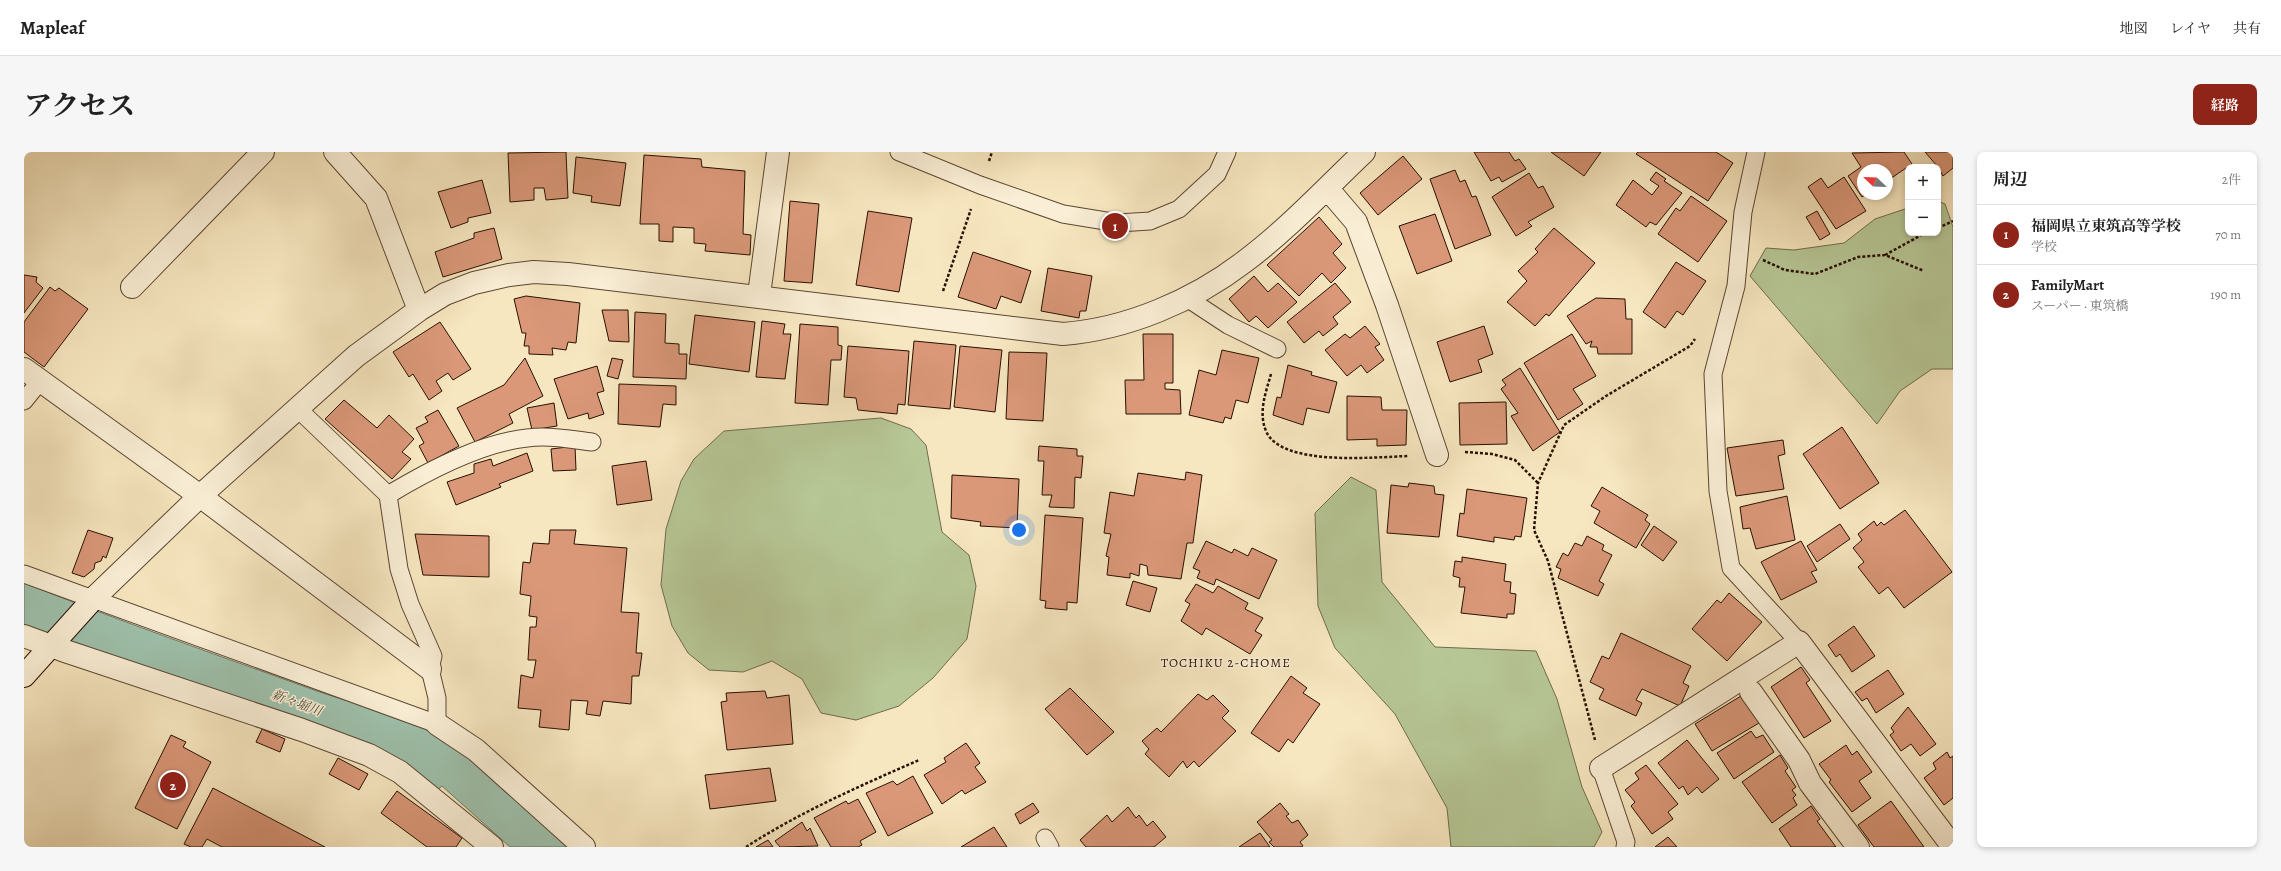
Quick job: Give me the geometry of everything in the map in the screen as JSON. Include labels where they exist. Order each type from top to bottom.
[{"type":"street","points":[[132,287],[263,152]]},
{"type":"street","points":[[335,152],[376,198],[419,310]]},
{"type":"street","points":[[759,296],[778,152]]},
{"type":"street","points":[[24,676],[91,602],[200,496],[356,356],[419,310],[445,294],[474,283],[534,272],[568,274],[934,317],[1063,334],[1090,332],[1117,325],[1187,298],[1243,262],[1364,152]]},
{"type":"street","points":[[1326,188],[1356,222],[1387,305],[1437,455]]},
{"type":"street","points":[[32,375],[200,496],[252,537],[430,669]]},
{"type":"street","points":[[24,636],[54,643],[369,755],[400,772],[492,847]]},
{"type":"street","points":[[1601,768],[1799,642],[1953,847]]},
{"type":"street","points":[[1751,692],[1799,760],[1810,783],[1858,847]]},
{"type":"street","points":[[437,724],[476,750],[584,847]]},
{"type":"lane","points":[[899,152],[980,185],[1063,214],[1118,223],[1150,221],[1179,209],[1216,174],[1227,152]]},
{"type":"lane","points":[[1756,152],[1743,212],[1736,286],[1713,374],[1718,491],[1731,568],[1799,642]]},
{"type":"lane","points":[[1187,298],[1228,325],[1277,349]]},
{"type":"lane","points":[[24,402],[32,375]]},
{"type":"lane","points":[[24,574],[91,602],[437,724],[437,698],[430,669],[433,656],[410,604],[399,569],[388,495],[297,408]]},
{"type":"lane","points":[[388,495],[436,469],[498,445],[543,437],[592,442]]},
{"type":"lane","points":[[1601,768],[1626,842],[1625,847]]},
{"type":"path","points":[[1941,227],[1953,222]]},
{"type":"path","points":[[1739,254],[1761,259],[1785,270],[1815,274],[1858,257],[1885,255],[1920,236]]},
{"type":"path","points":[[934,317],[958,247]]},
{"type":"path","points":[[1885,255],[1924,271]]},
{"type":"path","points":[[1601,768],[1584,694],[1548,561],[1534,530],[1538,483],[1564,425],[1606,396],[1690,346],[1699,334]]},
{"type":"path","points":[[1277,349],[1262,407],[1266,431],[1280,447],[1304,455],[1386,457],[1467,452],[1492,454],[1515,460],[1538,483]]},
{"type":"path","points":[[746,847],[774,829],[842,794],[919,760]]},
{"type":"shaded area","points":[[1941,202],[1945,204],[1953,227],[1953,369],[1932,369],[1900,391],[1877,424],[1750,276],[1766,248],[1794,250],[1844,243],[1875,219],[1905,209],[1905,236],[1941,236]]},
{"type":"shaded area","points":[[881,418],[911,429],[926,445],[942,532],[969,555],[976,586],[967,639],[933,678],[899,706],[856,720],[821,713],[802,679],[772,661],[743,672],[709,670],[688,653],[672,626],[661,585],[666,529],[681,481],[694,459],[724,431]]},
{"type":"shaded area","points":[[1351,477],[1376,490],[1382,582],[1435,647],[1536,651],[1557,699],[1582,787],[1602,832],[1594,847],[1451,847],[1447,808],[1395,714],[1335,648],[1318,606],[1315,513]]},
{"type":"water","name":"新々堀川","points":[[24,583],[314,690],[396,715],[422,727],[462,752],[500,782],[571,847],[510,847],[442,786],[437,790],[24,627]]},
{"type":"building","points":[[566,152],[568,198],[546,200],[544,188],[534,188],[534,200],[510,202],[508,153]]},
{"type":"building","points":[[1474,152],[1509,152],[1515,161],[1519,159],[1526,169],[1502,182],[1499,177],[1491,181]]},
{"type":"building","points":[[1551,152],[1601,152],[1584,176]]},
{"type":"building","points":[[1638,152],[1716,152],[1733,163],[1708,201],[1636,154]]},
{"type":"building","points":[[1904,152],[1912,164],[1905,164],[1905,169],[1893,177],[1893,164],[1859,164],[1852,153]]},
{"type":"building","points":[[1925,152],[1953,152],[1953,168],[1943,176],[1941,172],[1941,164],[1935,164]]},
{"type":"building","points":[[644,155],[701,159],[702,167],[745,171],[743,234],[751,235],[750,255],[705,251],[706,244],[694,243],[694,228],[673,227],[673,242],[659,241],[659,224],[640,224]]},
{"type":"building","points":[[1403,156],[1422,179],[1378,215],[1360,193]]},
{"type":"building","points":[[576,157],[626,163],[620,206],[591,202],[592,196],[573,193]]},
{"type":"building","points":[[1455,170],[1460,182],[1465,180],[1472,197],[1476,196],[1491,235],[1455,249],[1430,179]]},
{"type":"building","points":[[1857,170],[1857,190],[1848,176]]},
{"type":"building","points":[[1656,172],[1666,179],[1664,181],[1682,193],[1656,225],[1650,222],[1646,227],[1616,205],[1633,180],[1652,195],[1659,186],[1650,180]]},
{"type":"building","points":[[1529,173],[1538,188],[1543,186],[1554,207],[1528,222],[1532,226],[1516,236],[1492,197]]},
{"type":"building","points":[[1844,177],[1857,197],[1857,200],[1859,200],[1866,211],[1836,229],[1808,187],[1821,178],[1828,188]]},
{"type":"building","points":[[482,180],[491,213],[468,218],[468,222],[451,228],[438,192]]},
{"type":"building","points":[[1691,196],[1727,221],[1698,262],[1658,234],[1676,208],[1680,211]]},
{"type":"building","points":[[790,201],[819,204],[812,283],[784,281]]},
{"type":"building","points":[[868,211],[912,218],[899,292],[856,285]]},
{"type":"building","points":[[1817,211],[1830,234],[1820,240],[1806,217]]},
{"type":"building","points":[[1435,214],[1452,261],[1417,274],[1399,226]]},
{"type":"building","points":[[1319,217],[1342,244],[1333,253],[1346,268],[1331,283],[1322,273],[1299,296],[1267,265]]},
{"type":"building","points":[[494,228],[502,259],[443,277],[435,252],[474,238],[474,233]]},
{"type":"building","points":[[1554,228],[1595,263],[1549,316],[1546,314],[1535,326],[1507,302],[1527,281],[1518,271],[1538,252],[1535,249]]},
{"type":"building","points":[[973,252],[1031,271],[1021,303],[1001,296],[996,309],[958,297]]},
{"type":"building","points":[[1676,262],[1706,281],[1683,315],[1677,311],[1665,328],[1643,312]]},
{"type":"building","points":[[1048,268],[1092,276],[1086,311],[1080,311],[1079,318],[1041,311]]},
{"type":"building","points":[[24,275],[37,277],[36,282],[43,288],[24,313]]},
{"type":"building","points":[[1254,276],[1268,292],[1278,283],[1297,302],[1268,328],[1256,316],[1249,322],[1229,299]]},
{"type":"building","points":[[1335,283],[1351,302],[1333,317],[1338,324],[1323,336],[1319,331],[1304,343],[1287,322]]},
{"type":"building","points":[[50,287],[55,291],[59,288],[88,309],[44,367],[24,352],[24,322]]},
{"type":"building","points":[[526,296],[580,303],[576,343],[568,342],[566,350],[552,348],[553,355],[529,354],[529,346],[524,346],[526,333],[522,333],[514,299]]},
{"type":"building","points":[[1596,298],[1625,299],[1626,319],[1632,319],[1632,354],[1598,354],[1597,347],[1590,347],[1592,341],[1586,344],[1567,316]]},
{"type":"building","points":[[602,310],[628,310],[629,342],[609,341]]},
{"type":"building","points":[[635,312],[666,314],[665,343],[679,344],[679,354],[687,354],[686,379],[633,377]]},
{"type":"building","points":[[695,315],[755,322],[749,372],[689,364]]},
{"type":"building","points":[[762,321],[785,324],[783,334],[791,334],[785,379],[756,377]]},
{"type":"building","points":[[440,322],[471,369],[453,380],[448,373],[436,381],[442,391],[429,400],[413,374],[409,377],[393,352]]},
{"type":"building","points":[[800,324],[838,327],[838,345],[842,346],[841,360],[831,360],[828,405],[795,403]]},
{"type":"building","points":[[1365,326],[1380,344],[1375,347],[1384,360],[1367,373],[1361,365],[1347,376],[1325,350],[1345,334],[1350,338]]},
{"type":"building","points":[[1484,326],[1493,354],[1478,360],[1482,372],[1450,382],[1437,342]]},
{"type":"building","points":[[1143,334],[1173,334],[1173,383],[1165,383],[1165,389],[1180,390],[1181,414],[1126,414],[1125,380],[1144,380]]},
{"type":"building","points":[[1572,334],[1596,376],[1573,389],[1583,404],[1558,420],[1524,363]]},
{"type":"building","points":[[914,341],[956,345],[950,409],[908,405]]},
{"type":"building","points":[[848,346],[909,351],[905,405],[898,404],[897,414],[858,410],[856,398],[844,397]]},
{"type":"building","points":[[960,346],[1002,350],[995,412],[954,407]]},
{"type":"building","points":[[1222,350],[1259,358],[1248,403],[1236,400],[1231,419],[1225,417],[1223,423],[1189,415],[1199,370],[1216,375]]},
{"type":"building","points":[[1009,352],[1047,353],[1043,421],[1006,419]]},
{"type":"building","points":[[525,358],[543,396],[509,414],[513,423],[475,442],[457,408],[504,385]]},
{"type":"building","points":[[612,358],[623,360],[618,379],[607,376]]},
{"type":"building","points":[[1288,365],[1312,372],[1311,375],[1337,382],[1329,413],[1307,408],[1303,425],[1273,415],[1277,397],[1281,398]]},
{"type":"building","points":[[597,366],[604,391],[597,393],[604,414],[589,419],[588,413],[568,419],[554,379]]},
{"type":"building","points":[[1520,368],[1560,432],[1533,451],[1511,416],[1518,413],[1501,389],[1506,385],[1502,380]]},
{"type":"building","points":[[619,384],[676,386],[676,405],[663,404],[660,427],[618,424]]},
{"type":"building","points":[[1347,396],[1381,397],[1382,410],[1407,410],[1406,445],[1377,446],[1377,439],[1347,440]]},
{"type":"building","points":[[344,400],[377,428],[389,415],[414,439],[402,452],[411,459],[392,479],[325,419]]},
{"type":"building","points":[[1506,402],[1507,444],[1460,445],[1459,403]]},
{"type":"building","points":[[554,403],[557,426],[532,430],[527,408]]},
{"type":"building","points":[[438,410],[459,446],[428,463],[419,446],[424,443],[416,428],[428,422],[425,417]]},
{"type":"building","points":[[1842,427],[1879,483],[1840,509],[1803,454]]},
{"type":"building","points":[[1783,440],[1785,454],[1778,456],[1784,489],[1736,496],[1727,448]]},
{"type":"building","points":[[575,446],[576,470],[553,471],[551,449]]},
{"type":"building","points":[[1039,446],[1077,449],[1077,456],[1083,456],[1081,478],[1075,477],[1074,508],[1049,507],[1052,495],[1042,495],[1044,461],[1038,461]]},
{"type":"building","points":[[527,453],[533,471],[499,484],[501,487],[456,505],[447,482],[474,473],[474,464],[491,459],[493,466]]},
{"type":"building","points":[[646,461],[652,500],[617,505],[612,466]]},
{"type":"building","points":[[1186,472],[1202,475],[1193,543],[1187,543],[1181,579],[1148,575],[1147,566],[1140,564],[1139,576],[1130,573],[1130,578],[1107,575],[1109,557],[1106,556],[1111,534],[1104,533],[1110,492],[1134,496],[1138,473],[1185,480]]},
{"type":"building","points":[[952,475],[1019,479],[1017,528],[980,526],[981,522],[951,518]]},
{"type":"building","points":[[1409,483],[1434,486],[1435,494],[1444,495],[1439,537],[1387,533],[1391,485],[1408,487]]},
{"type":"building","points":[[1602,487],[1648,515],[1645,520],[1650,524],[1636,548],[1594,523],[1600,511],[1591,506]]},
{"type":"building","points":[[1467,489],[1527,498],[1521,537],[1515,536],[1514,540],[1494,537],[1494,542],[1457,536],[1460,513],[1464,514]]},
{"type":"building","points":[[1787,496],[1795,540],[1756,549],[1750,528],[1743,529],[1740,507]]},
{"type":"building","points":[[1905,510],[1952,572],[1904,608],[1888,587],[1879,594],[1858,567],[1864,562],[1853,548],[1862,540],[1858,534],[1874,521],[1877,526],[1881,522],[1884,525]]},
{"type":"building","points":[[1045,515],[1083,518],[1077,603],[1067,602],[1067,610],[1045,608],[1046,601],[1040,600]]},
{"type":"building","points":[[1840,524],[1850,539],[1817,562],[1807,546]]},
{"type":"building","points":[[1654,526],[1677,542],[1663,561],[1641,545]]},
{"type":"building","points":[[88,530],[113,538],[106,558],[103,556],[101,561],[95,563],[94,569],[84,577],[72,573]]},
{"type":"building","points":[[550,530],[576,530],[574,544],[627,548],[621,612],[639,613],[636,653],[642,653],[639,676],[632,676],[631,704],[603,701],[600,716],[586,714],[588,701],[571,700],[569,730],[539,727],[541,710],[518,708],[521,675],[533,678],[536,660],[528,660],[530,627],[536,627],[537,617],[529,616],[531,596],[520,594],[523,562],[530,563],[533,543],[549,544]]},
{"type":"building","points":[[415,534],[489,536],[489,577],[423,575]]},
{"type":"building","points":[[1587,536],[1604,545],[1602,550],[1612,555],[1599,581],[1604,584],[1598,596],[1558,578],[1561,569],[1556,567],[1563,553],[1568,556],[1575,543],[1582,546]]},
{"type":"building","points":[[1206,541],[1232,553],[1234,549],[1248,556],[1252,548],[1277,560],[1259,599],[1216,579],[1214,585],[1197,578],[1200,571],[1193,568]]},
{"type":"building","points":[[1801,541],[1817,570],[1811,572],[1817,582],[1781,600],[1761,562]]},
{"type":"building","points":[[1462,557],[1506,564],[1504,581],[1511,582],[1510,593],[1516,594],[1514,614],[1507,614],[1507,618],[1461,613],[1465,587],[1459,587],[1460,578],[1453,576],[1455,561],[1462,562]]},
{"type":"building","points":[[1133,581],[1157,588],[1150,612],[1126,605]]},
{"type":"building","points":[[1196,584],[1213,593],[1218,586],[1248,603],[1245,609],[1263,618],[1255,631],[1262,635],[1250,654],[1206,628],[1202,635],[1181,621],[1190,604],[1185,601]]},
{"type":"building","points":[[1729,593],[1762,622],[1727,661],[1692,629],[1717,600],[1721,603]]},
{"type":"building","points":[[1854,626],[1875,656],[1852,672],[1840,654],[1836,657],[1828,645]]},
{"type":"building","points":[[1621,633],[1691,666],[1683,683],[1689,686],[1680,706],[1642,689],[1636,700],[1642,703],[1636,716],[1599,699],[1604,689],[1590,682],[1602,656],[1609,659]]},
{"type":"building","points":[[1801,667],[1810,680],[1806,683],[1831,721],[1804,738],[1771,687]]},
{"type":"building","points":[[1888,670],[1904,694],[1876,713],[1867,698],[1862,701],[1855,692]]},
{"type":"building","points":[[1291,676],[1307,688],[1303,693],[1320,704],[1293,743],[1288,739],[1279,752],[1251,733]]},
{"type":"building","points":[[1070,688],[1114,732],[1087,755],[1045,709]]},
{"type":"building","points":[[765,691],[767,698],[789,695],[793,744],[727,750],[721,702],[727,701],[726,693]]},
{"type":"building","points":[[1198,694],[1207,700],[1213,695],[1229,711],[1222,718],[1236,731],[1199,767],[1194,761],[1187,768],[1183,761],[1169,777],[1145,754],[1149,749],[1142,741],[1157,728],[1161,732]]},
{"type":"building","points":[[1741,696],[1759,723],[1712,751],[1695,724]]},
{"type":"building","points":[[1908,707],[1936,744],[1920,756],[1911,744],[1901,751],[1890,735],[1894,732],[1891,728]]},
{"type":"building","points":[[262,729],[285,739],[280,752],[256,742]]},
{"type":"building","points":[[1751,731],[1756,738],[1763,735],[1774,752],[1734,779],[1717,753]]},
{"type":"building","points":[[171,735],[186,742],[183,747],[211,762],[177,829],[135,808]]},
{"type":"building","points":[[1687,740],[1719,779],[1702,793],[1697,787],[1688,795],[1683,786],[1679,789],[1658,763]]},
{"type":"building","points":[[966,743],[980,763],[975,767],[986,782],[965,794],[962,790],[942,804],[924,775],[946,762],[944,758]]},
{"type":"building","points":[[1846,745],[1852,755],[1857,751],[1872,772],[1859,781],[1871,798],[1852,812],[1829,782],[1831,780],[1819,764]]},
{"type":"building","points":[[1947,752],[1950,758],[1953,756],[1953,798],[1944,805],[1924,778],[1936,769],[1933,763]]},
{"type":"building","points":[[1780,755],[1788,768],[1785,771],[1796,787],[1792,790],[1796,795],[1793,798],[1797,805],[1772,823],[1742,782]]},
{"type":"building","points":[[338,758],[368,774],[359,790],[329,774]]},
{"type":"building","points":[[1646,765],[1678,804],[1668,812],[1673,819],[1652,834],[1631,806],[1635,802],[1625,790],[1639,779],[1635,773]]},
{"type":"building","points":[[770,768],[776,801],[710,809],[705,775]]},
{"type":"building","points":[[913,776],[933,813],[888,836],[866,793],[893,781],[897,785]]},
{"type":"building","points":[[213,788],[325,847],[222,847],[207,839],[202,847],[191,847],[184,844]]},
{"type":"building","points":[[397,791],[462,838],[456,847],[427,847],[381,813]]},
{"type":"building","points":[[858,799],[876,832],[860,841],[862,845],[858,847],[831,847],[814,818],[846,801],[848,804]]},
{"type":"building","points":[[1891,801],[1924,847],[1874,847],[1858,825]]},
{"type":"building","points":[[1033,803],[1039,812],[1020,824],[1015,814]]},
{"type":"building","points":[[1280,803],[1289,814],[1286,816],[1292,823],[1298,820],[1308,835],[1300,842],[1303,846],[1274,847],[1269,842],[1272,840],[1257,822]]},
{"type":"building","points":[[1811,806],[1820,819],[1817,821],[1836,847],[1791,847],[1779,829]]},
{"type":"building","points":[[1128,807],[1136,818],[1139,815],[1147,826],[1153,821],[1166,837],[1154,847],[1086,847],[1080,840],[1107,815],[1112,822]]},
{"type":"building","points":[[802,822],[807,831],[810,828],[818,846],[780,847],[775,841]]},
{"type":"building","points":[[994,827],[1007,847],[961,847]]},
{"type":"building","points":[[1260,833],[1270,847],[1239,847]]},
{"type":"building","points":[[1668,837],[1677,847],[1655,847]]},
{"type":"building","points":[[768,840],[773,847],[756,847]]},
{"type":"place","name":"福岡県立東筑高等学校","points":[[1115,226]]},
{"type":"place","name":"FamilyMart","points":[[173,785]]},
{"type":"district","name":"TOCHIKU 2-CHOME","points":[[1226,662]]}]
